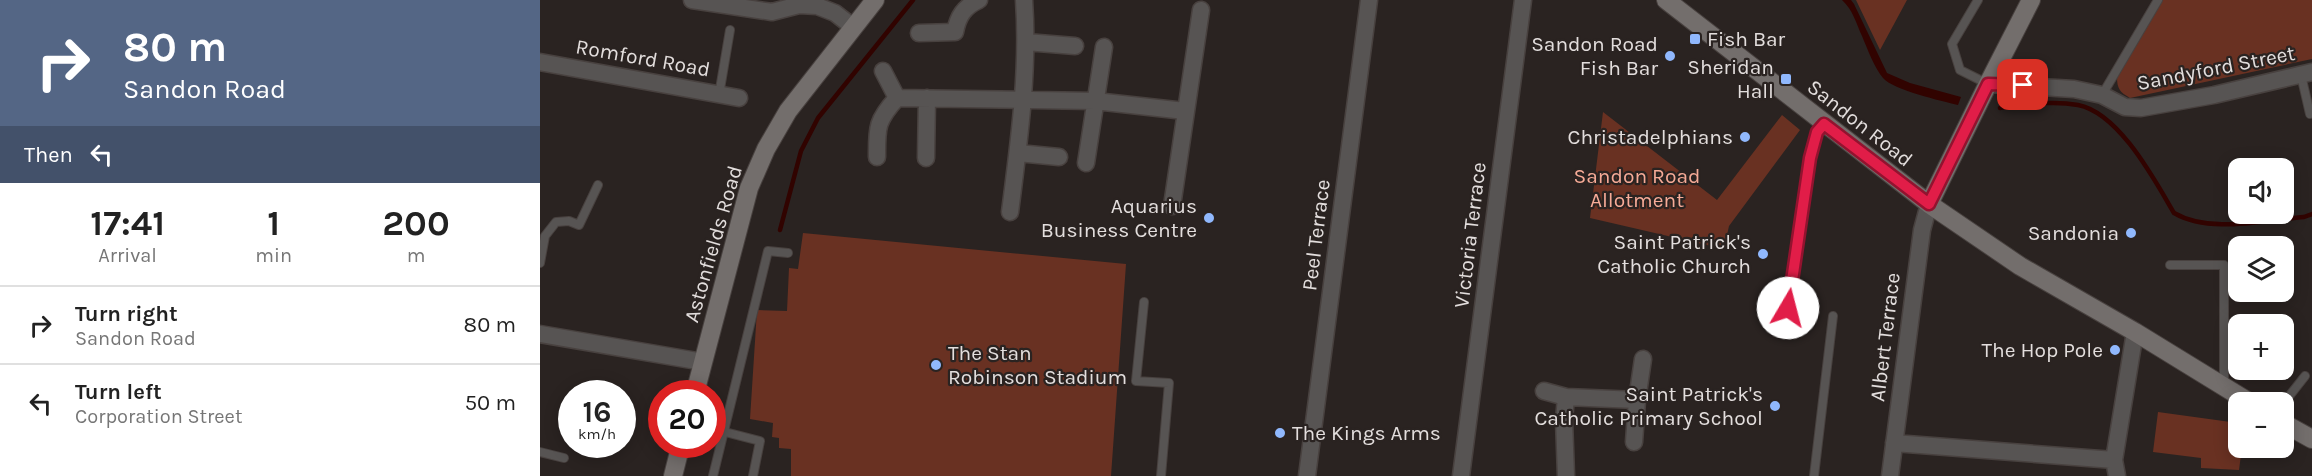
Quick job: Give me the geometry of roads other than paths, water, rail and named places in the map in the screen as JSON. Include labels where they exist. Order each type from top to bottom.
[{"type":"main road","name":"Astonfields Road","points":[[698,380],[749,188],[766,149],[788,111],[876,0]]},
{"type":"main road","name":"Sandon Road","points":[[1665,0],[1929,204],[2020,266],[2135,332],[2232,392]]},
{"type":"main road","points":[[1929,204],[2031,0]]},
{"type":"main road","points":[[2294,429],[2312,439]]},
{"type":"main road","points":[[673,476],[678,458]]},
{"type":"street","points":[[692,0],[772,12],[817,3],[853,27]]},
{"type":"street","points":[[919,33],[955,32],[958,19],[963,11],[979,0]]},
{"type":"street","points":[[1010,212],[1018,153],[1026,42],[1024,0]]},
{"type":"street","name":"Peel Terrace","points":[[1307,476],[1369,0]]},
{"type":"street","name":"Victoria Terrace","points":[[1461,476],[1522,0]]},
{"type":"street","points":[[1173,206],[1201,10]]},
{"type":"street","points":[[1026,42],[1075,46]]},
{"type":"street","points":[[1086,163],[1104,47]]},
{"type":"street","name":"Romford Road","points":[[540,62],[739,98]]},
{"type":"street","points":[[883,71],[897,99]]},
{"type":"street","name":"Sandyford Street","points":[[1988,84],[2074,89],[2102,95],[2125,107],[2141,108],[2214,95],[2306,74]]},
{"type":"street","points":[[926,158],[927,98]]},
{"type":"street","points":[[877,157],[877,127],[885,111],[897,99],[1095,101],[1185,111]]},
{"type":"street","points":[[1018,153],[1059,157]]},
{"type":"street","name":"Albert Terrace","points":[[1890,476],[1922,230],[1929,204]]},
{"type":"street","points":[[1894,443],[2116,468],[2135,332]]},
{"type":"street","points":[[540,334],[703,362]]},
{"type":"street","points":[[1634,442],[1643,359]]},
{"type":"street","points":[[1544,391],[1566,397],[1637,400]]},
{"type":"street","points":[[1566,397],[1564,420],[1566,476]]},
{"type":"lane","points":[[1978,0],[1952,44],[1960,70],[1988,84]]},
{"type":"lane","points":[[2102,95],[2158,0]]},
{"type":"lane","points":[[719,95],[730,30]]},
{"type":"lane","points":[[2306,74],[2310,114]]},
{"type":"lane","points":[[1788,308],[1810,158],[1817,132],[1824,124]]},
{"type":"lane","points":[[540,263],[545,236],[556,222],[569,221],[579,225],[598,185]]},
{"type":"lane","points":[[726,426],[768,251],[788,253]]},
{"type":"lane","points":[[2170,265],[2224,265],[2224,387]]},
{"type":"lane","points":[[1144,302],[1136,381],[1169,383],[1161,476]]},
{"type":"lane","points":[[1814,476],[1833,316]]},
{"type":"lane","points":[[2292,392],[2305,376]]},
{"type":"lane","points":[[726,430],[760,441],[753,476]]},
{"type":"lane","points":[[540,452],[558,456]]},
{"type":"lane","points":[[713,476],[718,458]]},
{"type":"waterway","points":[[780,230],[801,151],[818,118],[913,0]]},
{"type":"waterway","points":[[2000,108],[2058,103],[2078,105],[2093,111],[2107,120],[2134,149],[2174,213],[2188,219],[2204,223],[2237,224],[2304,217],[2312,214]]},
{"type":"place","name":"Fish Bar","points":[[1695,39]]},
{"type":"place","name":"Sandon Road Fish Bar","points":[[1670,56]]},
{"type":"place","name":"Sheridan Hall","points":[[1786,79]]},
{"type":"place","name":"Christadelphians","points":[[1745,137]]},
{"type":"place","name":"Aquarius Business Centre","points":[[1209,218]]},
{"type":"place","name":"Sandonia","points":[[2131,233]]},
{"type":"place","name":"Saint Patrick's Catholic Church","points":[[1763,254]]},
{"type":"place","name":"The Hop Pole","points":[[2115,350]]},
{"type":"place","name":"The Stan Robinson Stadium","points":[[936,365]]},
{"type":"place","name":"Saint Patrick's Catholic Primary School","points":[[1775,406]]},
{"type":"place","name":"The Kings Arms","points":[[1280,433]]},
{"type":"park label","name":"Sandon Road Allotment","points":[[1637,188]]}]
